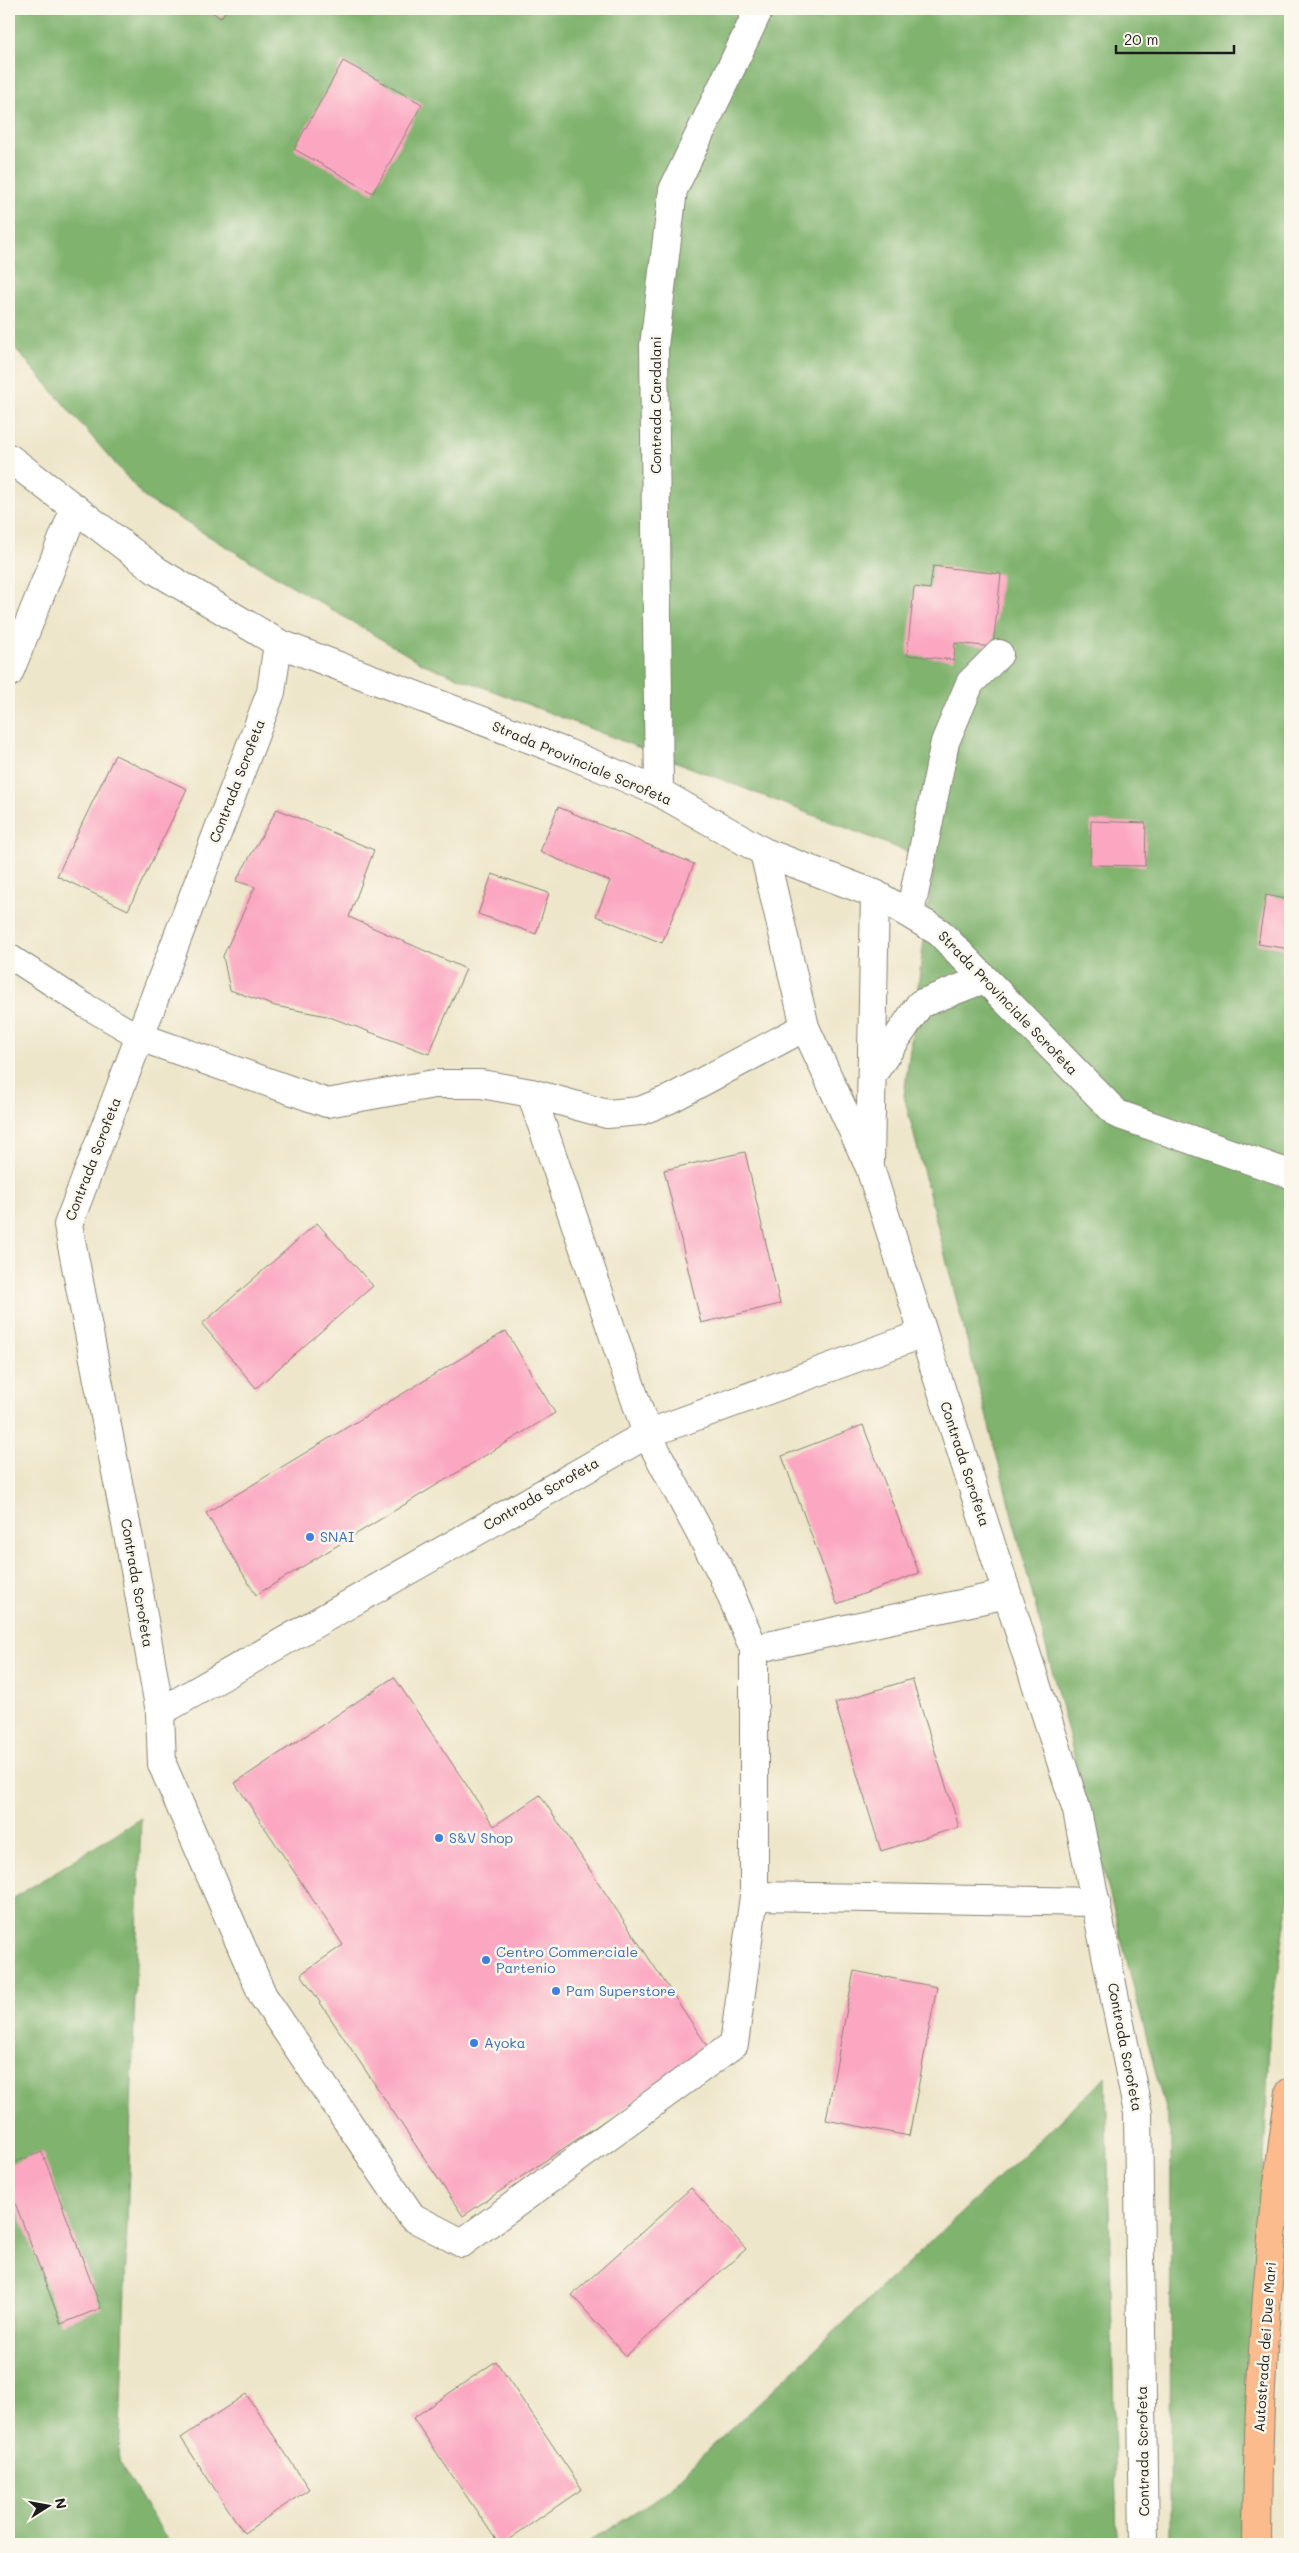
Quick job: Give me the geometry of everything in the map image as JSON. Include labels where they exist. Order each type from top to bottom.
[{"type":"highway","name":"Autostrada dei Due Mari","points":[[1257,2544],[1257,2475],[1267,2291],[1290,2092]]},
{"type":"street","name":"Contrada Cardalani","points":[[659,792],[654,346],[673,190],[760,9]]},
{"type":"street","name":"Strada Provinciale Scrofeta","points":[[9,458],[157,571],[278,643],[567,753],[659,792],[764,852],[875,894],[939,932],[1117,1114],[1290,1174]]},
{"type":"street","points":[[9,673],[75,508]]},
{"type":"street","name":"Contrada Scrofeta","points":[[278,643],[271,692],[68,1225],[135,1570],[160,1712],[647,1434],[922,1334]]},
{"type":"street","points":[[910,914],[945,742],[970,683],[999,654]]},
{"type":"street","points":[[764,852],[805,1027],[870,1168]]},
{"type":"street","points":[[870,1168],[875,894]]},
{"type":"street","points":[[872,1075],[920,1004],[984,979]]},
{"type":"street","points":[[140,1037],[327,1104],[434,1084],[482,1084],[531,1094],[607,1114],[640,1112],[670,1099],[805,1027]]},
{"type":"street","points":[[160,1712],[162,1764],[263,1996],[412,2217],[462,2244],[734,2044],[754,1896],[754,1649],[722,1574],[647,1434],[531,1094]]},
{"type":"street","name":"Contrada Scrofeta","points":[[870,1168],[1077,1811],[1096,1902],[1138,2113],[1144,2544]]},
{"type":"street","points":[[754,1649],[1007,1594]]},
{"type":"street","points":[[754,1896],[1096,1902]]},
{"type":"lane","points":[[9,956],[86,1006],[140,1037]]},
{"type":"green space","points":[[9,9],[1290,9],[1290,1895],[1270,2018],[1248,2544],[1170,2544],[1171,2132],[904,1096],[934,862],[421,663],[145,498],[9,341]]},
{"type":"green space","points":[[141,1818],[119,2462],[170,2544],[9,2544],[9,1901]]},
{"type":"green space","points":[[1106,2077],[1117,2544],[585,2544],[654,2501]]},
{"type":"building","points":[[209,9],[228,9],[220,18]]},
{"type":"building","points":[[343,61],[422,104],[373,193],[294,149]]},
{"type":"building","points":[[933,566],[1001,574],[993,647],[955,643],[954,660],[907,655],[914,587],[930,589]]},
{"type":"building","points":[[115,755],[187,789],[128,910],[57,876]]},
{"type":"building","points":[[558,807],[694,864],[662,943],[596,916],[610,881],[540,852]]},
{"type":"building","points":[[277,809],[374,850],[349,917],[466,969],[429,1054],[327,1016],[275,1006],[230,990],[223,956],[255,887],[236,881]]},
{"type":"building","points":[[1091,821],[1146,823],[1145,866],[1090,865]]},
{"type":"building","points":[[492,874],[549,893],[536,934],[478,914]]},
{"type":"building","points":[[1266,895],[1290,900],[1290,949],[1258,944]]},
{"type":"building","points":[[745,1152],[780,1304],[701,1323],[664,1170]]},
{"type":"building","points":[[317,1223],[373,1286],[256,1388],[202,1324]]},
{"type":"building","points":[[506,1331],[555,1413],[256,1595],[206,1513]]},
{"type":"building","points":[[863,1425],[919,1573],[837,1604],[782,1456]]},
{"type":"building","name":"Centro Commerciale Partenio","points":[[394,1677],[494,1826],[540,1795],[710,2050],[463,2216],[301,1974],[343,1945],[235,1783]]},
{"type":"building","points":[[912,1679],[959,1827],[881,1851],[835,1703]]},
{"type":"building","points":[[854,1971],[937,1987],[909,2136],[826,2120]]},
{"type":"building","points":[[42,2152],[101,2308],[61,2324],[9,2187],[9,2164]]},
{"type":"building","points":[[691,2188],[746,2249],[626,2356],[572,2295]]},
{"type":"building","points":[[496,2361],[582,2489],[502,2544],[499,2544],[413,2418]]},
{"type":"building","points":[[246,2394],[309,2489],[244,2533],[181,2438]]},
{"type":"place","name":"SNAI","points":[[310,1537]]},
{"type":"place","name":"S&V Shop","points":[[439,1838]]},
{"type":"place","name":"Centro Commerciale Partenio","points":[[486,1960]]},
{"type":"place","name":"Pam Superstore","points":[[556,1991]]},
{"type":"place","name":"Ayoka","points":[[474,2043]]}]
